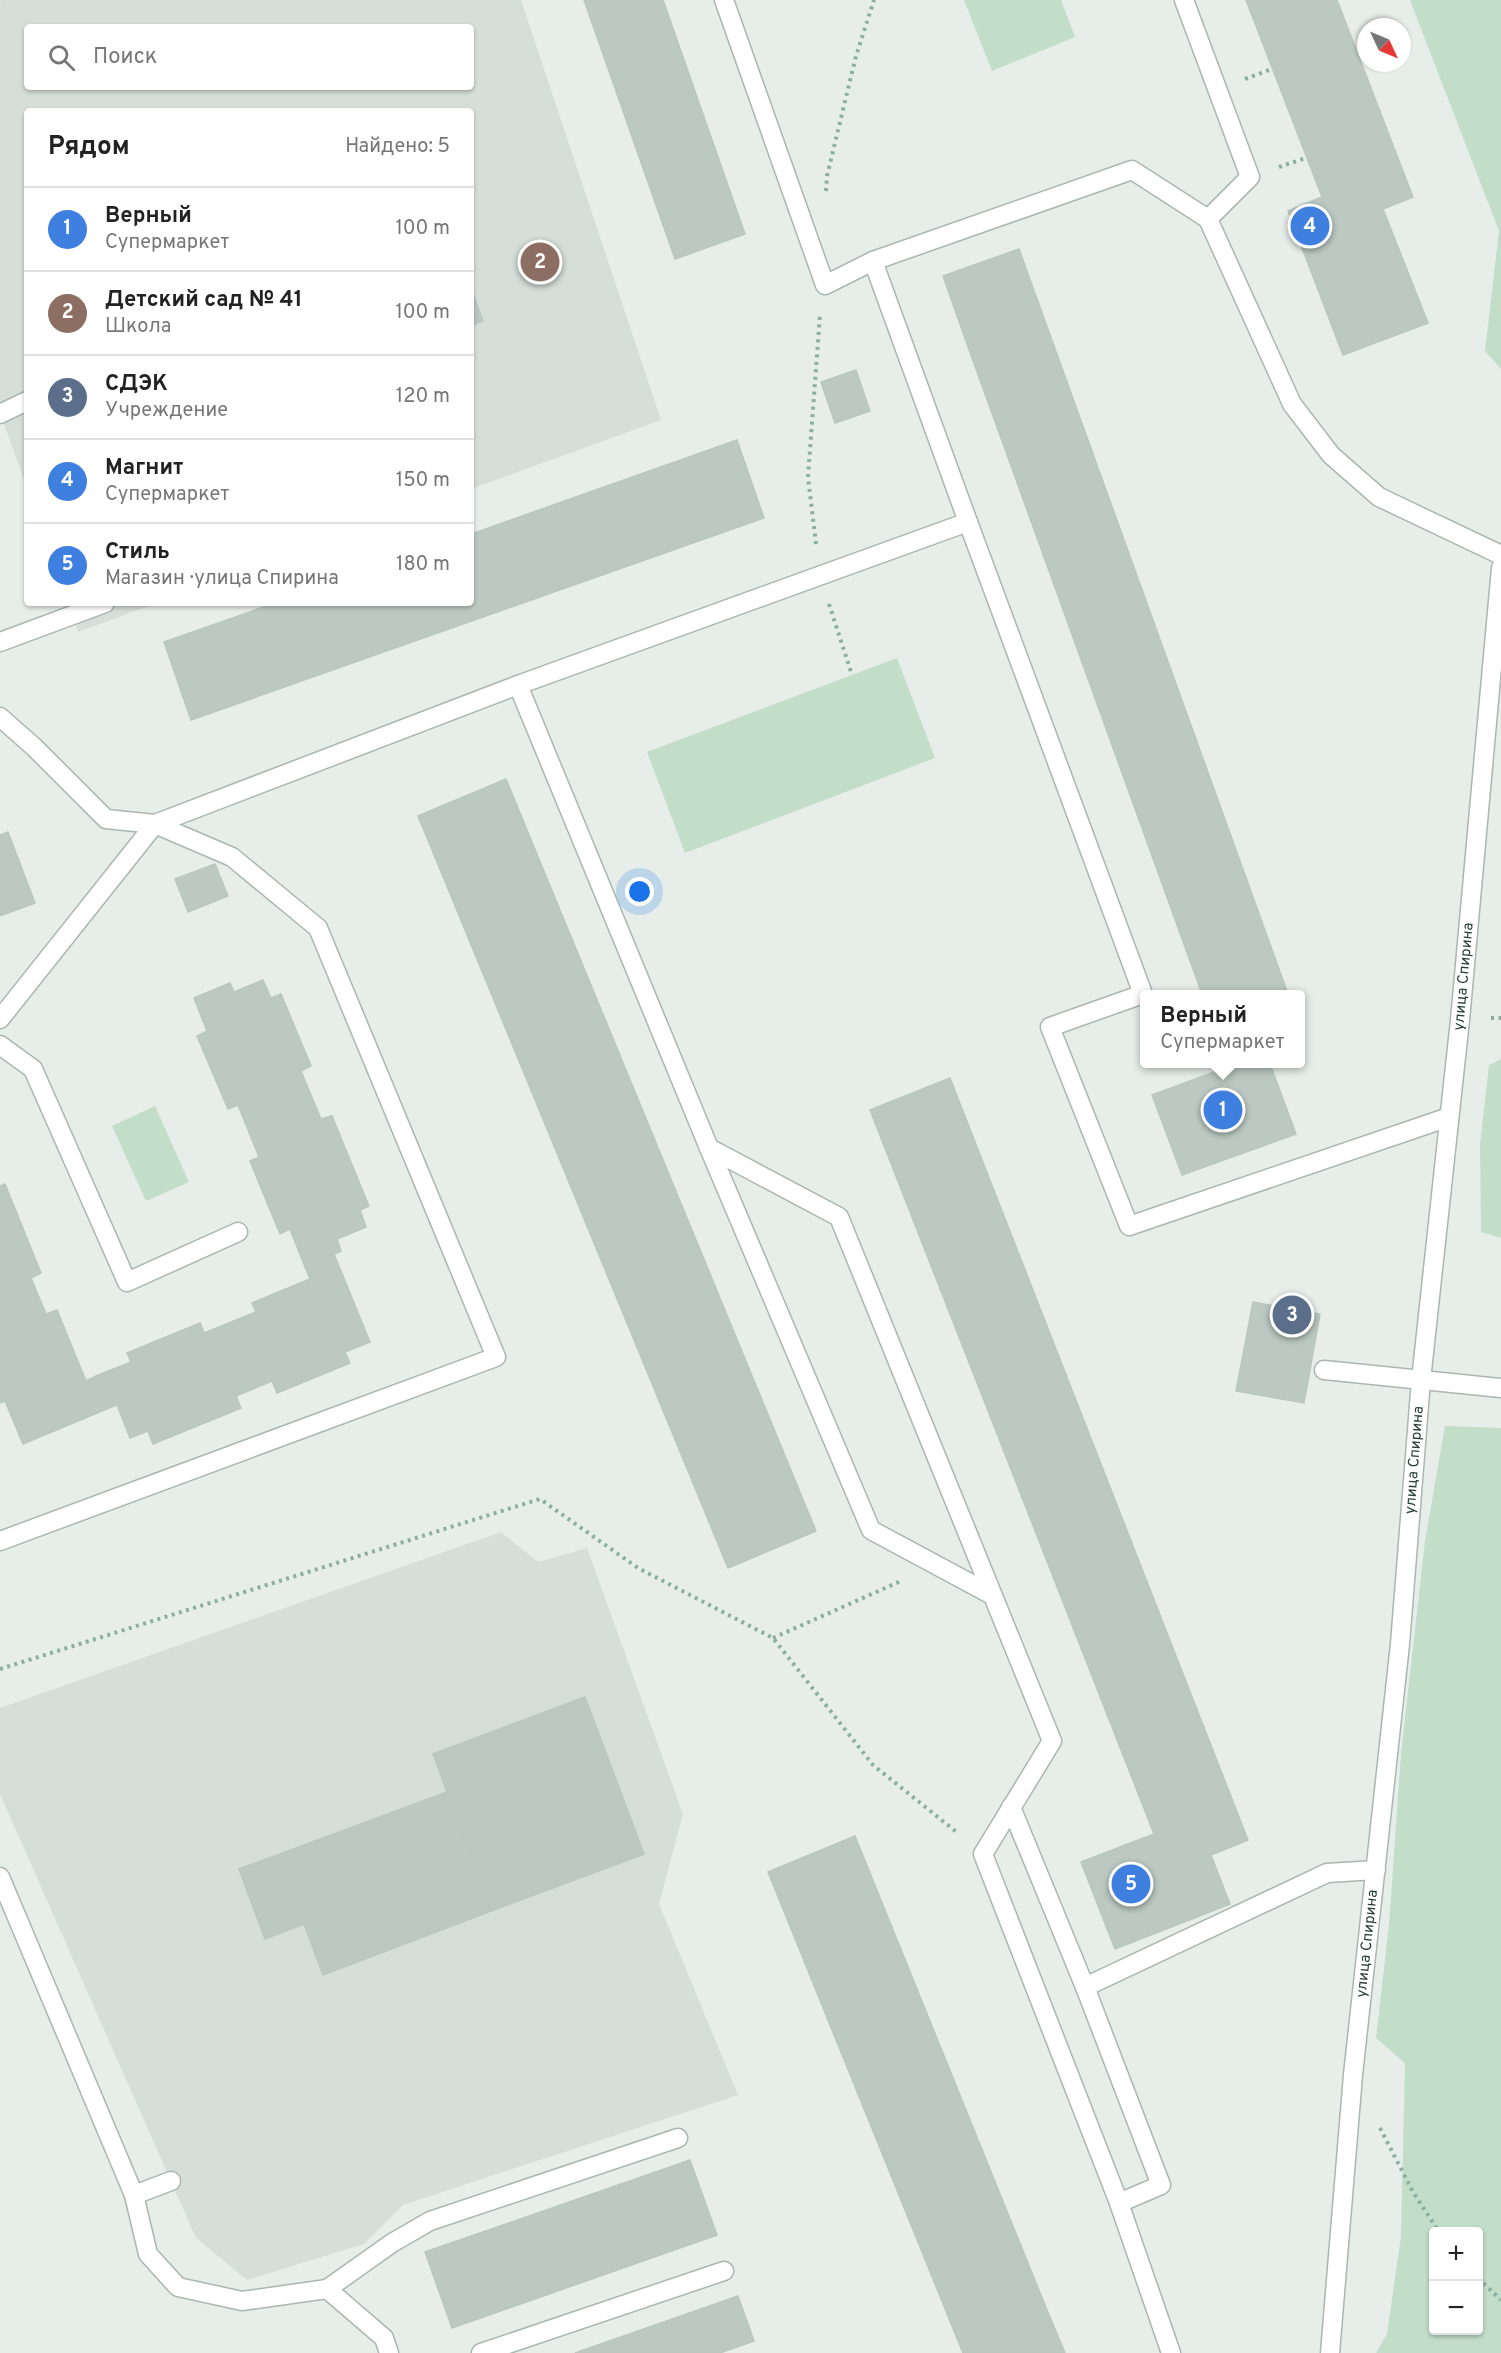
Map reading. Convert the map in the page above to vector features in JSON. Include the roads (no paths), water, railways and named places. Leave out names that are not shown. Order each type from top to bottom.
[{"type":"street","points":[[724,0],[825,285],[873,261],[1132,170],[1208,219],[1293,404],[1331,455],[1379,497],[1501,555]]},
{"type":"street","points":[[1184,0],[1250,177],[1208,219]]},
{"type":"street","points":[[873,261],[1142,990]]},
{"type":"street","points":[[0,414],[24,402]]},
{"type":"street","points":[[0,1019],[155,824],[518,685],[968,522]]},
{"type":"street","name":"улица Спирина","points":[[1329,2353],[1353,2075],[1400,1644],[1421,1380],[1460,1020],[1501,567]]},
{"type":"street","points":[[0,642],[97,606]]},
{"type":"street","points":[[518,685],[709,1148],[871,1530],[992,1595]]},
{"type":"street","points":[[0,717],[34,747],[106,819],[155,824],[232,857],[318,928],[496,1357],[0,1541]]},
{"type":"street","points":[[1140,995],[1050,1027],[1129,1226],[1449,1117]]},
{"type":"street","points":[[0,1045],[33,1069],[127,1282],[238,1233]]},
{"type":"street","points":[[709,1148],[839,1217],[1052,1741],[983,1854],[1119,2203],[1171,2353]]},
{"type":"street","points":[[1324,1370],[1501,1388]]},
{"type":"street","points":[[1011,1807],[1085,1987],[1161,2185],[1119,2203]]},
{"type":"street","points":[[1085,1987],[1327,1873],[1376,1870]]},
{"type":"street","points":[[0,1877],[134,2195],[148,2254],[178,2287],[242,2301],[327,2289],[392,2242],[430,2221],[678,2138]]},
{"type":"street","points":[[134,2195],[171,2181]]},
{"type":"street","points":[[481,2353],[724,2271]]},
{"type":"street","points":[[327,2289],[384,2338],[388,2353]]},
{"type":"place","name":"Магнит","points":[[1310,226]]},
{"type":"place","name":"Детский сад № 41","points":[[540,262]]},
{"type":"place","name":"Верный","points":[[1223,1110]]},
{"type":"place","name":"СДЭК","points":[[1292,1315]]},
{"type":"place","name":"Стиль","points":[[1131,1884]]}]
